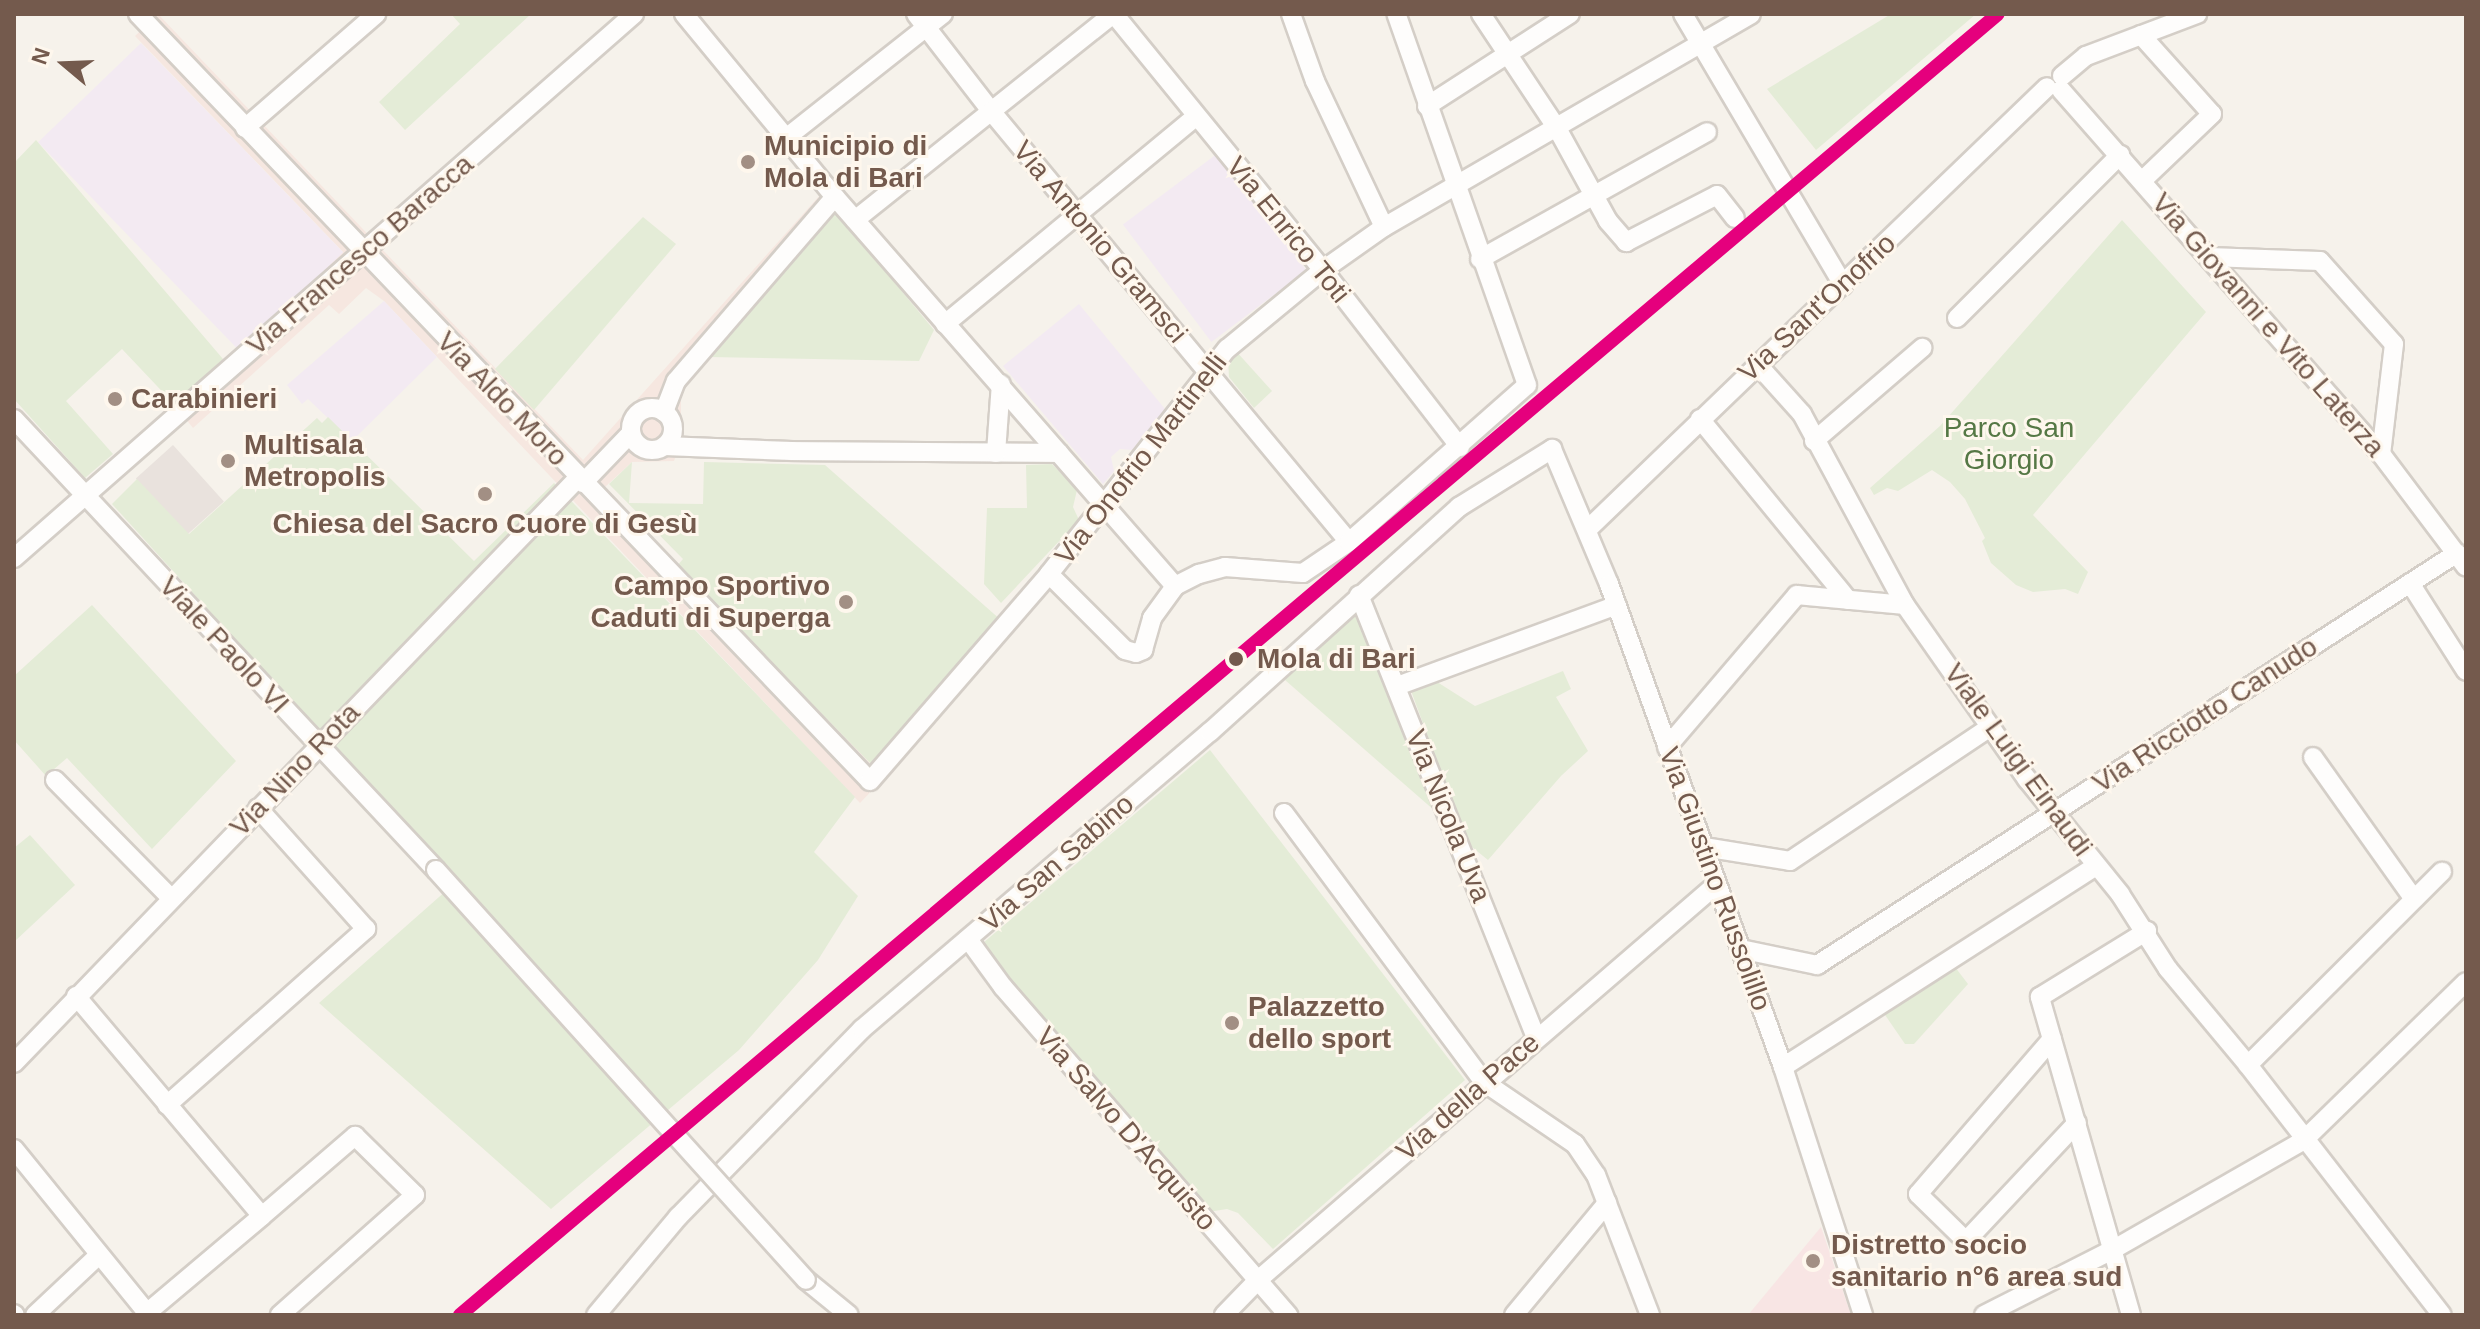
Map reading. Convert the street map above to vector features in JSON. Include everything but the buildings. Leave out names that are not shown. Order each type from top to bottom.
[{"type":"street","points":[[245,128],[376,14]]},
{"type":"street","name":"Via Francesco Baracca","points":[[14,558],[365,254],[634,14]]},
{"type":"street","points":[[684,14],[835,197],[1175,586]]},
{"type":"street","points":[[786,138],[921,20],[943,14]]},
{"type":"street","points":[[855,220],[1114,14]]},
{"type":"street","name":"Via Enrico Toti","points":[[1114,14],[1323,270],[1460,447]]},
{"type":"street","points":[[1291,14],[1315,81],[1384,227]]},
{"type":"street","points":[[1049,574],[1125,650],[1136,653],[1143,650],[1152,618],[1175,586],[1199,574],[1225,567],[1303,573],[1349,542],[1527,385],[1396,14]]},
{"type":"street","points":[[1481,14],[1558,130],[1594,196],[1626,242],[1717,195],[1735,218]]},
{"type":"street","points":[[1427,106],[1570,14]]},
{"type":"street","points":[[1683,14],[1843,285]]},
{"type":"street","name":"Via Onofrio Martinelli","points":[[870,781],[1049,574],[1227,349],[1323,270],[1384,227],[1558,130],[1751,14]]},
{"type":"street","name":"Via Sant'Onofrio","points":[[1588,529],[1757,364],[2086,56],[2197,14]]},
{"type":"street","name":"Via Aldo Moro","points":[[144,16],[245,128],[870,781]]},
{"type":"street","name":"Via Antonio Gramsci","points":[[921,20],[991,111],[1349,542]]},
{"type":"street","points":[[2141,35],[2212,114],[2142,181]]},
{"type":"street","name":"Via Giovanni e Vito Laterza","points":[[2056,84],[2381,454],[2462,560]]},
{"type":"street","points":[[945,324],[1196,116]]},
{"type":"street","points":[[1480,259],[1707,132]]},
{"type":"street","points":[[1957,318],[2120,155]]},
{"type":"street","points":[[664,412],[676,381],[835,197]]},
{"type":"street","points":[[2209,257],[2320,261],[2394,344],[2381,454]]},
{"type":"street","points":[[1814,441],[1922,348]]},
{"type":"street","name":"Viale Luigi Einaudi","points":[[1757,364],[1802,414],[1905,605],[1990,727],[2053,813],[2147,931],[2168,969],[2248,1065],[2442,1315]]},
{"type":"street","points":[[996,453],[1001,384]]},
{"type":"street","points":[[665,446],[673,427],[664,412],[656,409],[642,411],[633,420],[633,437],[652,450],[665,446],[792,451],[1059,453]]},
{"type":"street","name":"Viale Paolo VI","points":[[14,419],[436,870],[806,1280],[849,1315]]},
{"type":"street","points":[[1700,419],[1848,600]]},
{"type":"street","name":"Via Nino Rota","points":[[14,1063],[318,745],[633,437]]},
{"type":"street","name":"Via Giustino Russolillo","points":[[1552,449],[1588,529],[1704,847],[1783,1067],[1863,1315]]},
{"type":"street","name":"Via San Sabino","points":[[596,1315],[678,1217],[862,1029],[1210,732],[1459,507],[1552,449]]},
{"type":"street","name":"Via Ricciotto Canudo","points":[[1740,949],[1817,965],[2410,583],[2462,560]]},
{"type":"street","points":[[2410,583],[2466,671]]},
{"type":"street","name":"Via Nicola Uva","points":[[1359,595],[1536,1038]]},
{"type":"street","points":[[1667,747],[1797,595],[1905,605]]},
{"type":"street","points":[[1397,686],[1617,605]]},
{"type":"street","points":[[1704,847],[1790,861],[1990,727]]},
{"type":"street","points":[[2313,757],[2414,899]]},
{"type":"street","points":[[55,780],[171,898]]},
{"type":"street","points":[[167,1105],[366,929],[258,808]]},
{"type":"street","points":[[1284,813],[1484,1082],[1575,1144],[1596,1175],[1650,1315]]},
{"type":"street","points":[[1783,1067],[2096,866]]},
{"type":"street","points":[[2248,1065],[2442,872]]},
{"type":"street","name":"Via della Pace","points":[[1224,1315],[1258,1280],[1484,1082],[1717,884]]},
{"type":"street","points":[[2131,1315],[2040,997],[2147,931]]},
{"type":"street","name":"Via Salvo D'Acquisto","points":[[968,939],[1003,987],[1288,1315]]},
{"type":"street","points":[[1984,1315],[2114,1249],[2304,1140],[2466,982]]},
{"type":"street","points":[[76,996],[262,1216]]},
{"type":"street","points":[[2052,1039],[1918,1194],[1966,1241],[2077,1123]]},
{"type":"street","points":[[14,1149],[148,1314],[355,1136],[415,1195],[280,1315]]},
{"type":"street","points":[[1514,1315],[1607,1203]]},
{"type":"street","points":[[35,1315],[99,1255]]},
{"type":"shaded area","points":[[158,14],[583,460],[821,194],[835,211],[681,389],[681,441],[674,461],[632,462],[605,487],[677,566],[871,764],[881,781],[860,803],[384,301],[366,288],[339,314],[329,305],[193,428],[174,404],[343,252],[135,36]]},
{"type":"shaded area","points":[[141,43],[343,252],[240,352],[38,142]]},
{"type":"shaded area","points":[[1218,153],[1306,270],[1211,342],[1123,225]]},
{"type":"shaded area","points":[[384,301],[437,357],[352,441],[308,399],[302,404],[287,385]]},
{"type":"shaded area","points":[[1079,304],[1165,409],[1132,450],[1120,449],[1111,457],[1114,471],[1103,484],[1003,366]]},
{"type":"shaded area","points":[[173,445],[224,501],[187,535],[136,478]]},
{"type":"shaded area","name":"Distretto socio sanitario n°6 area sud","points":[[1821,1227],[1851,1315],[1748,1315]]},
{"type":"green space","points":[[451,14],[531,14],[405,130],[379,102],[460,24]]},
{"type":"green space","points":[[1891,14],[1976,14],[1816,150],[1767,89]]},
{"type":"green space","points":[[36,140],[223,359],[174,404],[122,349],[66,401],[113,454],[85,478],[14,399],[14,163]]},
{"type":"green space","points":[[835,211],[934,330],[919,361],[709,357]]},
{"type":"green space","points":[[643,217],[676,244],[534,410],[495,369]]},
{"type":"green space","name":"Parco San Giorgio","points":[[2122,220],[2206,312],[2033,515],[2088,572],[2078,594],[2065,589],[2033,592],[2016,585],[1991,563],[1982,541],[1985,538],[1965,499],[1950,482],[1932,470],[1898,491],[1887,488],[1874,495],[1870,488],[1940,426]]},
{"type":"green space","points":[[1235,350],[1272,391],[1254,408],[1229,377],[1228,359]]},
{"type":"green space","points":[[328,417],[474,561],[554,483],[855,797],[814,852],[858,896],[818,960],[739,1050],[551,1209],[319,1003],[456,882],[112,504],[137,479],[189,534],[317,418],[322,423]]},
{"type":"green space","name":"Campo Sportivo Caduti di Superga","points":[[632,462],[629,503],[703,504],[704,462],[825,465],[1002,621],[871,764],[677,566],[683,559],[609,484]]},
{"type":"green space","points":[[1052,464],[1077,490],[1073,507],[1079,520],[1001,603],[984,584],[987,508],[1027,508],[1026,465]]},
{"type":"green space","points":[[92,605],[236,761],[152,849],[67,758],[46,776],[14,740],[14,676]]},
{"type":"green space","points":[[1357,609],[1435,811],[1285,680]]},
{"type":"green space","points":[[1563,671],[1571,689],[1556,697],[1588,751],[1561,776],[1488,860],[1467,843],[1410,688],[1434,680],[1475,706]]},
{"type":"green space","name":"Palazzetto dello sport","points":[[1210,750],[1465,1080],[1273,1249],[1238,1213],[1227,1209],[1208,1212],[997,968],[983,943]]},
{"type":"green space","points":[[30,835],[75,885],[14,942],[14,848]]},
{"type":"green space","points":[[1955,967],[1968,984],[1914,1044],[1905,1044],[1883,1012]]},
{"type":"transit line","points":[[460,1315],[1998,14]]},
{"type":"place","name":"Municipio di Mola di Bari","points":[[748,162]]},
{"type":"place","name":"Carabinieri","points":[[115,399]]},
{"type":"place","name":"Multisala Metropolis","points":[[228,461]]},
{"type":"place","name":"Chiesa del Sacro Cuore di Gesù","points":[[485,494]]},
{"type":"place","name":"Campo Sportivo Caduti di Superga","points":[[846,602]]},
{"type":"place","name":"Mola di Bari","points":[[1236,659]]},
{"type":"place","name":"Palazzetto dello sport","points":[[1232,1023]]},
{"type":"place","name":"Distretto socio sanitario n°6 area sud","points":[[1813,1261]]}]
